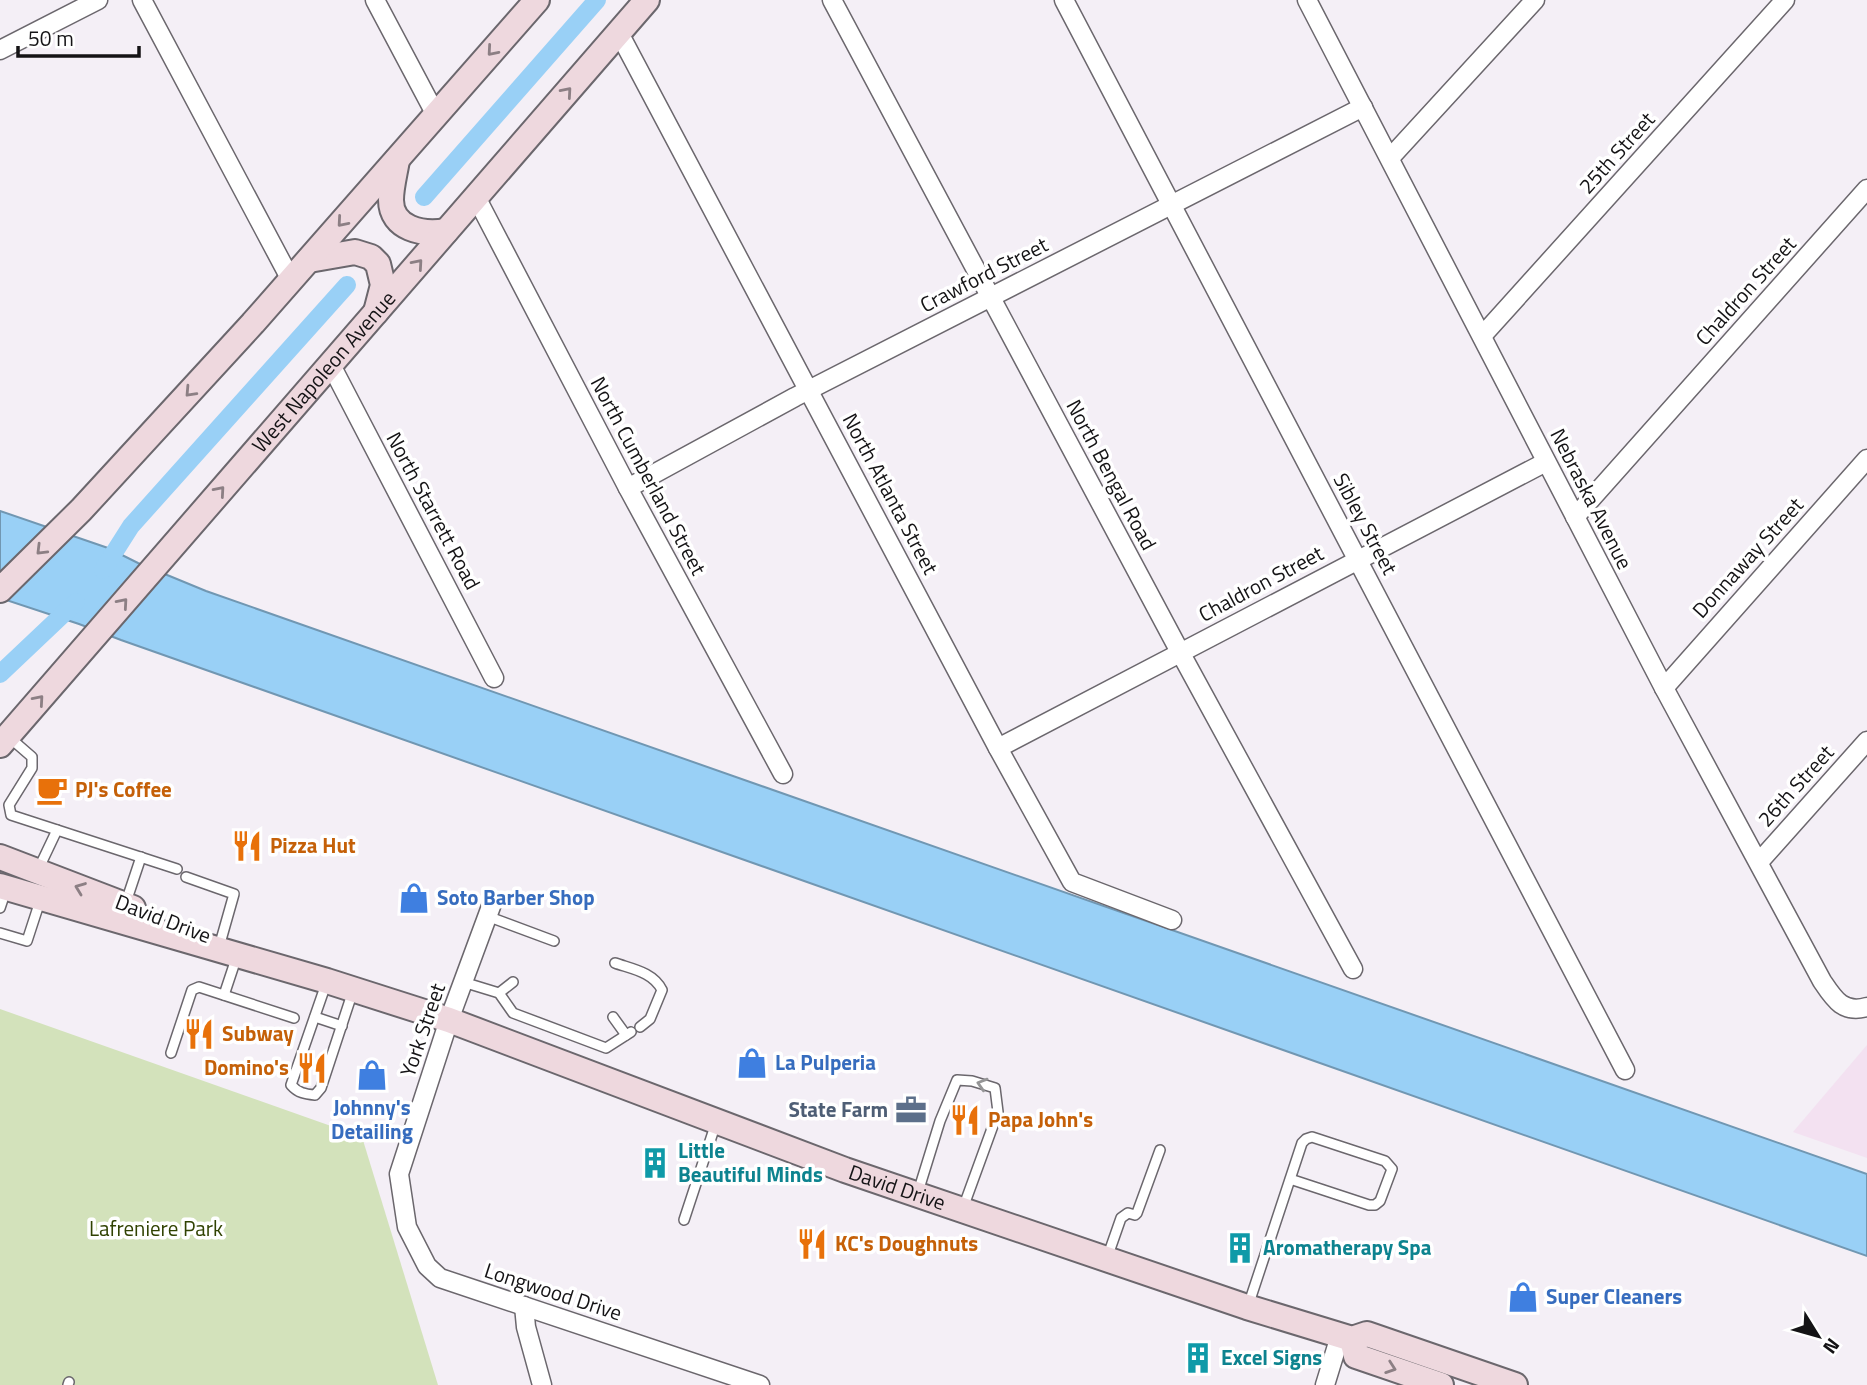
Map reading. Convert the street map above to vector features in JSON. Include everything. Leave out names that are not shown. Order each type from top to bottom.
[{"type":"main road","points":[[0,590],[81,510],[291,280],[537,0]]},
{"type":"main road","name":"West Napoleon Avenue","points":[[4,740],[647,0]]},
{"type":"main road","points":[[397,159],[390,201],[395,217],[403,226],[423,232],[431,234],[446,231]]},
{"type":"main road","points":[[309,260],[355,252],[371,257],[378,264],[383,285],[376,313]]},
{"type":"main road","name":"David Drive","points":[[0,857],[229,948]]},
{"type":"main road","name":"David Drive","points":[[2,894],[42,897],[229,948],[449,1020],[845,1170],[1247,1307],[1346,1338],[1367,1334],[1515,1385]]},
{"type":"main road","points":[[1346,1338],[1356,1356],[1441,1385]]},
{"type":"street","points":[[0,50],[98,0]]},
{"type":"street","points":[[142,0],[291,280]]},
{"type":"street","points":[[375,0],[436,115]]},
{"type":"street","name":"North Bengal Road","points":[[832,0],[1180,652],[1353,969]]},
{"type":"street","name":"Sibley Street","points":[[1064,0],[1625,1070]]},
{"type":"street","name":"Nebraska Avenue","points":[[1307,0],[1664,688],[1822,981],[1838,1001],[1858,1008]]},
{"type":"street","points":[[1390,158],[1535,0]]},
{"type":"street","name":"25th Street","points":[[1482,336],[1785,0]]},
{"type":"street","name":"North Atlanta Street","points":[[619,33],[998,748],[1072,881],[1172,920]]},
{"type":"street","name":"Crawford Street","points":[[628,488],[990,297],[1363,107]]},
{"type":"street","name":"Chaldron Street","points":[[1575,517],[1867,189]]},
{"type":"street","name":"North Cumberland Street","points":[[476,197],[628,488],[783,774]]},
{"type":"street","name":"North Starrett Road","points":[[331,365],[494,678]]},
{"type":"street","name":"Donnaway Street","points":[[1664,688],[1867,459]]},
{"type":"street","name":"Chaldron Street","points":[[998,748],[1546,462]]},
{"type":"street","name":"26th Street","points":[[1759,862],[1867,741]]},
{"type":"street","name":"York Street","points":[[398,1174],[449,1020],[490,908]]},
{"type":"street","name":"Longwood Drive","points":[[398,1174],[407,1227],[427,1266],[440,1279],[760,1385]]},
{"type":"street","points":[[524,1306],[526,1327],[542,1385]]},
{"type":"street","points":[[1325,1385],[1346,1338]]},
{"type":"lane","points":[[4,740],[32,757],[32,768],[9,805],[11,815],[177,869]]},
{"type":"lane","points":[[37,872],[57,830]]},
{"type":"lane","points":[[125,905],[141,857]]},
{"type":"lane","points":[[186,877],[234,894],[224,995]]},
{"type":"lane","points":[[0,933],[27,941],[42,897]]},
{"type":"lane","points":[[490,908],[554,941]]},
{"type":"lane","points":[[615,963],[652,977],[662,990],[650,1020],[640,1027]]},
{"type":"lane","points":[[327,981],[291,1085],[305,1094],[315,1095],[321,1088],[354,989]]},
{"type":"lane","points":[[463,982],[499,993],[513,1013],[606,1048],[628,1034],[613,1017]]},
{"type":"lane","points":[[499,993],[513,982]]},
{"type":"lane","points":[[171,1053],[192,990],[199,987],[293,1018]]},
{"type":"lane","points":[[315,1017],[342,1026]]},
{"type":"lane","points":[[918,1195],[940,1121],[957,1080],[972,1081],[995,1088],[998,1112],[962,1210]]},
{"type":"lane","points":[[684,1220],[717,1122]]},
{"type":"lane","points":[[1247,1307],[1302,1143],[1306,1139],[1312,1137],[1385,1161],[1392,1169],[1380,1201],[1375,1205],[1290,1179]]},
{"type":"lane","points":[[1107,1259],[1121,1218],[1128,1213],[1137,1213],[1160,1150]]},
{"type":"shaded area","points":[[1867,1045],[1867,1158],[1793,1132]]},
{"type":"green space","name":"Lafreniere Park","points":[[0,1009],[362,1137],[438,1385],[0,1385]]},
{"type":"water","points":[[0,511],[108,548],[206,591],[1867,1174],[1867,1256],[0,598]]},
{"type":"waterway","points":[[424,197],[597,0]]},
{"type":"waterway","points":[[103,570],[131,526],[347,285]]},
{"type":"waterway","points":[[0,674],[76,602]]},
{"type":"place","name":"PJ's Coffee","points":[[52,790]]},
{"type":"place","name":"Pizza Hut","points":[[247,846]]},
{"type":"place","name":"Soto Barber Shop","points":[[414,898]]},
{"type":"place","name":"Subway","points":[[199,1034]]},
{"type":"place","name":"La Pulperia","points":[[752,1063]]},
{"type":"place","name":"Domino's","points":[[312,1068]]},
{"type":"place","name":"Johnny's Detailing","points":[[372,1075]]},
{"type":"place","name":"State Farm","points":[[911,1110]]},
{"type":"place","name":"Papa John's","points":[[965,1120]]},
{"type":"place","name":"Little Beautiful Minds","points":[[655,1163]]},
{"type":"place","name":"KC's Doughnuts","points":[[812,1244]]},
{"type":"place","name":"Aromatherapy Spa","points":[[1240,1248]]},
{"type":"place","name":"Super Cleaners","points":[[1523,1297]]},
{"type":"place","name":"Excel Signs","points":[[1198,1358]]}]
